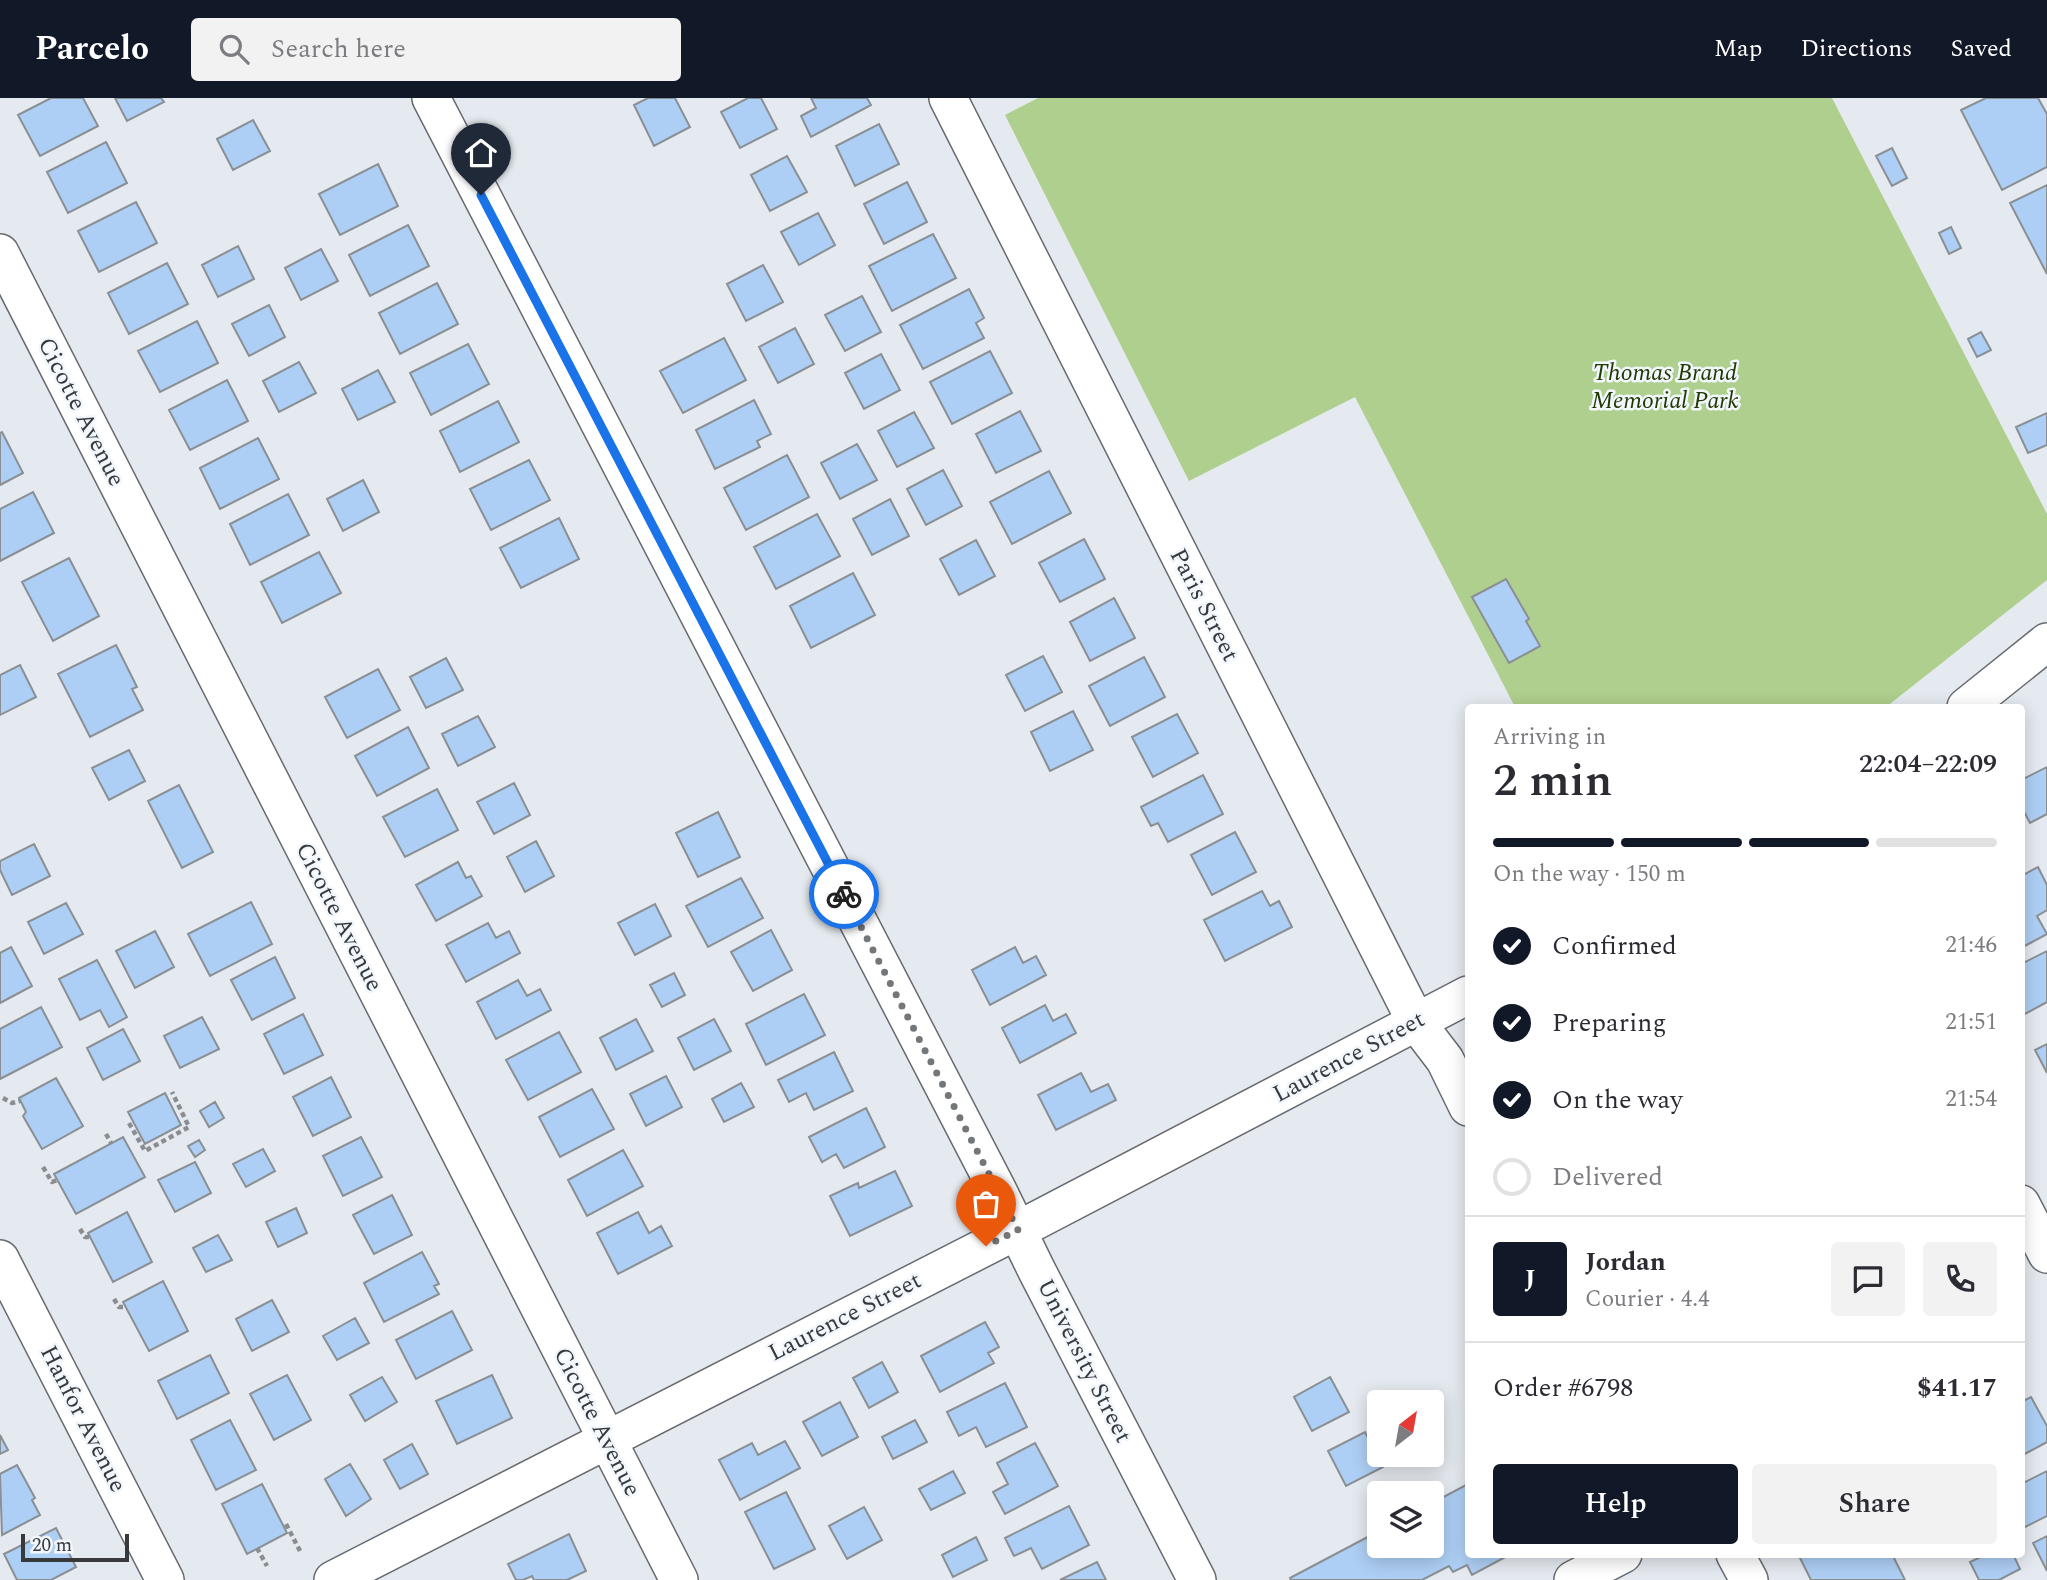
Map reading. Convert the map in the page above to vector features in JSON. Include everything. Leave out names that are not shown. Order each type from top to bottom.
[{"type":"street","name":"University Street","points":[[431,98],[1197,1580]]},
{"type":"street","name":"Paris Street","points":[[948,98],[1416,1022],[1444,1060],[1465,1101]]},
{"type":"street","name":"Cicotte Avenue","points":[[0,253],[679,1580]]},
{"type":"street","points":[[1970,704],[2047,642]]},
{"type":"street","name":"Laurence Street","points":[[333,1580],[1018,1230],[1465,997]]},
{"type":"street","points":[[2025,1211],[2047,1254]]},
{"type":"street","name":"Hanfor Avenue","points":[[0,1259],[165,1580]]},
{"type":"street","points":[[1573,1580],[1615,1558]]},
{"type":"street","points":[[1737,1558],[1748,1580]]},
{"type":"path","points":[[129,1123],[145,1151],[157,1141],[189,1127],[172,1092]]},
{"type":"path","points":[[3,1098],[12,1103],[20,1101]]},
{"type":"path","points":[[106,1134],[111,1143]]},
{"type":"path","points":[[43,1167],[52,1182],[57,1180]]},
{"type":"path","points":[[80,1230],[85,1237],[90,1237]]},
{"type":"path","points":[[114,1299],[119,1307],[125,1307]]},
{"type":"path","points":[[286,1524],[299,1550]]},
{"type":"path","points":[[257,1548],[267,1566]]},
{"type":"green space","name":"Thomas Brand Memorial Park","points":[[1038,98],[1832,98],[2047,514],[2047,580],[1890,704],[1513,704],[1355,397],[1189,481],[1005,115]]},
{"type":"building","points":[[51,98],[83,98],[98,126],[40,156],[18,115]]},
{"type":"building","points":[[115,98],[161,98],[164,102],[127,121]]},
{"type":"building","points":[[648,98],[675,98],[690,127],[654,146],[634,105]]},
{"type":"building","points":[[748,98],[761,98],[777,129],[740,148],[721,112]]},
{"type":"building","points":[[811,98],[867,98],[871,105],[811,137],[801,116],[816,108]]},
{"type":"building","points":[[1986,98],[2038,98],[2047,114],[2047,167],[2002,190],[1961,110]]},
{"type":"building","points":[[253,120],[270,151],[233,170],[217,139]]},
{"type":"building","points":[[879,124],[899,164],[855,186],[836,146]]},
{"type":"building","points":[[106,142],[127,183],[68,213],[47,172]]},
{"type":"building","points":[[1892,148],[1907,178],[1892,186],[1876,156]]},
{"type":"building","points":[[787,156],[807,192],[770,211],[751,175]]},
{"type":"building","points":[[378,164],[398,206],[340,235],[319,194]]},
{"type":"building","points":[[907,182],[927,222],[884,244],[864,204]]},
{"type":"building","points":[[2047,185],[2047,274],[2010,203]]},
{"type":"building","points":[[136,202],[157,243],[99,272],[78,231]]},
{"type":"building","points":[[818,213],[835,245],[799,265],[781,232]]},
{"type":"building","points":[[408,225],[429,266],[370,296],[349,255]]},
{"type":"building","points":[[1951,227],[1961,248],[1949,254],[1939,233]]},
{"type":"building","points":[[933,234],[956,278],[892,311],[869,266]]},
{"type":"building","points":[[238,246],[254,279],[218,297],[202,265]]},
{"type":"building","points":[[321,249],[338,281],[301,300],[285,268]]},
{"type":"building","points":[[167,263],[188,304],[129,334],[108,293]]},
{"type":"building","points":[[763,265],[783,302],[746,321],[727,284]]},
{"type":"building","points":[[437,283],[458,324],[400,354],[379,313]]},
{"type":"building","points":[[969,289],[984,318],[976,323],[984,338],[923,369],[900,325]]},
{"type":"building","points":[[862,296],[881,332],[845,351],[825,315]]},
{"type":"building","points":[[269,305],[285,337],[249,356],[232,324]]},
{"type":"building","points":[[197,321],[218,363],[160,392],[138,351]]},
{"type":"building","points":[[795,328],[814,364],[778,383],[759,347]]},
{"type":"building","points":[[1981,332],[1991,350],[1977,357],[1968,339]]},
{"type":"building","points":[[724,338],[746,380],[683,413],[660,371]]},
{"type":"building","points":[[468,344],[489,384],[431,415],[410,373]]},
{"type":"building","points":[[990,351],[1012,393],[952,424],[930,382]]},
{"type":"building","points":[[881,354],[900,390],[864,409],[845,373]]},
{"type":"building","points":[[299,362],[316,393],[279,412],[263,381]]},
{"type":"building","points":[[378,370],[395,402],[358,420],[342,389]]},
{"type":"building","points":[[227,380],[248,421],[190,450],[169,410]]},
{"type":"building","points":[[754,400],[771,434],[757,441],[760,447],[715,469],[696,430]]},
{"type":"building","points":[[498,401],[519,442],[460,472],[440,431]]},
{"type":"building","points":[[1020,411],[1041,451],[996,473],[976,434]]},
{"type":"building","points":[[914,412],[934,448],[897,467],[878,431]]},
{"type":"building","points":[[2047,413],[2047,445],[2028,453],[2016,427]]},
{"type":"building","points":[[2,432],[23,473],[0,485],[0,433]]},
{"type":"building","points":[[258,438],[279,479],[220,509],[200,468]]},
{"type":"building","points":[[857,444],[877,480],[840,499],[821,463]]},
{"type":"building","points":[[787,455],[809,497],[746,530],[724,488]]},
{"type":"building","points":[[529,460],[550,500],[491,530],[470,489]]},
{"type":"building","points":[[943,470],[962,506],[926,525],[907,489]]},
{"type":"building","points":[[1049,471],[1071,513],[1012,544],[990,502]]},
{"type":"building","points":[[363,480],[379,512],[343,531],[327,499]]},
{"type":"building","points":[[33,492],[54,533],[0,561],[0,509]]},
{"type":"building","points":[[288,494],[309,535],[250,565],[230,524]]},
{"type":"building","points":[[890,499],[909,536],[872,555],[853,519]]},
{"type":"building","points":[[817,514],[840,556],[776,589],[754,547]]},
{"type":"building","points":[[559,518],[579,559],[521,588],[500,548]]},
{"type":"building","points":[[1084,539],[1105,579],[1060,602],[1039,563]]},
{"type":"building","points":[[976,540],[995,576],[959,595],[940,559]]},
{"type":"building","points":[[319,552],[341,593],[282,623],[261,582]]},
{"type":"building","points":[[69,558],[99,616],[53,641],[22,582]]},
{"type":"building","points":[[853,573],[875,615],[811,648],[790,606]]},
{"type":"building","points":[[1506,579],[1529,619],[1526,621],[1540,646],[1509,663],[1472,597]]},
{"type":"building","points":[[1114,598],[1135,638],[1090,661],[1070,622]]},
{"type":"building","points":[[116,645],[137,687],[132,689],[143,710],[90,737],[58,674]]},
{"type":"building","points":[[1043,656],[1062,692],[1025,711],[1006,675]]},
{"type":"building","points":[[1144,657],[1165,697],[1110,726],[1089,686]]},
{"type":"building","points":[[446,658],[463,690],[426,708],[410,677]]},
{"type":"building","points":[[20,665],[36,697],[0,715],[0,675]]},
{"type":"building","points":[[378,669],[400,710],[347,738],[325,697]]},
{"type":"building","points":[[1073,711],[1093,750],[1050,771],[1031,732]]},
{"type":"building","points":[[1177,714],[1198,753],[1153,777],[1132,737]]},
{"type":"building","points":[[478,716],[495,747],[458,766],[442,734]]},
{"type":"building","points":[[408,727],[429,768],[377,796],[355,756]]},
{"type":"building","points":[[129,750],[145,781],[109,800],[92,768]]},
{"type":"building","points":[[2047,767],[2047,814],[2030,823],[2025,814],[2025,778]]},
{"type":"building","points":[[1203,775],[1223,814],[1168,842],[1158,823],[1151,826],[1141,807]]},
{"type":"building","points":[[514,783],[530,815],[494,834],[477,802]]},
{"type":"building","points":[[179,785],[213,852],[182,868],[148,801]]},
{"type":"building","points":[[437,789],[458,830],[405,857],[383,817]]},
{"type":"building","points":[[718,812],[740,857],[698,877],[676,833]]},
{"type":"building","points":[[1235,832],[1256,872],[1212,895],[1191,855]]},
{"type":"building","points":[[536,841],[554,876],[525,892],[507,857]]},
{"type":"building","points":[[34,844],[50,876],[12,895],[0,870],[0,861]]},
{"type":"building","points":[[458,862],[466,878],[471,876],[482,896],[436,921],[416,885]]},
{"type":"building","points":[[2038,867],[2047,885],[2047,910],[2037,916],[2047,934],[2025,946],[2025,874]]},
{"type":"building","points":[[741,878],[763,918],[708,947],[686,906]]},
{"type":"building","points":[[1262,891],[1270,906],[1279,901],[1292,927],[1225,961],[1204,920]]},
{"type":"building","points":[[251,902],[272,944],[210,976],[188,934]]},
{"type":"building","points":[[66,903],[83,934],[44,954],[28,922]]},
{"type":"building","points":[[655,904],[671,936],[635,955],[618,923]]},
{"type":"building","points":[[488,923],[496,938],[509,931],[520,953],[466,982],[446,945]]},
{"type":"building","points":[[771,930],[792,970],[753,991],[731,952]]},
{"type":"building","points":[[155,931],[174,967],[135,988],[116,951]]},
{"type":"building","points":[[11,947],[32,986],[0,1003],[0,953]]},
{"type":"building","points":[[1015,947],[1023,963],[1036,956],[1046,975],[990,1005],[972,970]]},
{"type":"building","points":[[2047,951],[2047,1002],[2025,1014],[2025,962]]},
{"type":"building","points":[[275,957],[295,998],[252,1020],[231,980]]},
{"type":"building","points":[[97,960],[127,1017],[109,1027],[100,1010],[80,1020],[59,979]]},
{"type":"building","points":[[674,973],[685,995],[662,1007],[650,985]]},
{"type":"building","points":[[518,980],[527,996],[540,989],[551,1010],[496,1039],[477,1002]]},
{"type":"building","points":[[804,994],[825,1035],[766,1065],[746,1024]]},
{"type":"building","points":[[1045,1005],[1053,1021],[1066,1014],[1076,1033],[1020,1063],[1002,1028]]},
{"type":"building","points":[[41,1007],[62,1047],[0,1079],[0,1029]]},
{"type":"building","points":[[303,1014],[323,1055],[284,1074],[264,1034]]},
{"type":"building","points":[[202,1017],[219,1049],[180,1068],[164,1036]]},
{"type":"building","points":[[636,1019],[653,1051],[616,1070],[600,1038]]},
{"type":"building","points":[[714,1019],[731,1051],[694,1070],[678,1038]]},
{"type":"building","points":[[123,1029],[140,1061],[103,1080],[87,1048]]},
{"type":"building","points":[[559,1032],[581,1072],[528,1100],[506,1060]]},
{"type":"building","points":[[2047,1044],[2047,1073],[2035,1050]]},
{"type":"building","points":[[834,1052],[853,1091],[814,1110],[806,1093],[789,1102],[778,1080]]},
{"type":"building","points":[[1081,1073],[1091,1092],[1108,1084],[1116,1100],[1056,1130],[1038,1095]]},
{"type":"building","points":[[666,1076],[682,1107],[646,1126],[630,1094]]},
{"type":"building","points":[[331,1077],[351,1117],[313,1136],[293,1097]]},
{"type":"building","points":[[56,1078],[83,1126],[42,1149],[23,1116],[26,1112],[19,1098]]},
{"type":"building","points":[[741,1083],[754,1107],[724,1122],[712,1099]]},
{"type":"building","points":[[592,1089],[614,1129],[560,1157],[539,1117]]},
{"type":"building","points":[[165,1093],[181,1125],[145,1144],[128,1112]]},
{"type":"building","points":[[215,1102],[224,1118],[209,1127],[200,1111]]},
{"type":"building","points":[[866,1108],[885,1147],[844,1168],[836,1154],[822,1162],[809,1137]]},
{"type":"building","points":[[123,1137],[145,1177],[76,1214],[54,1174]]},
{"type":"building","points":[[361,1137],[382,1177],[343,1196],[323,1156]]},
{"type":"building","points":[[199,1140],[205,1150],[195,1157],[188,1146]]},
{"type":"building","points":[[263,1149],[275,1171],[246,1187],[233,1164]]},
{"type":"building","points":[[623,1150],[643,1186],[587,1216],[568,1180]]},
{"type":"building","points":[[195,1162],[211,1193],[175,1212],[158,1180]]},
{"type":"building","points":[[895,1171],[912,1206],[850,1236],[830,1196],[858,1183],[859,1188]]},
{"type":"building","points":[[392,1195],[412,1235],[374,1254],[353,1215]]},
{"type":"building","points":[[296,1208],[307,1233],[278,1247],[266,1222]]},
{"type":"building","points":[[127,1212],[152,1262],[113,1282],[88,1233]]},
{"type":"building","points":[[638,1212],[649,1233],[661,1226],[672,1246],[618,1274],[597,1233]]},
{"type":"building","points":[[218,1235],[232,1260],[206,1272],[193,1248]]},
{"type":"building","points":[[422,1252],[439,1284],[434,1286],[439,1294],[384,1322],[364,1283]]},
{"type":"building","points":[[163,1281],[188,1331],[149,1351],[123,1302]]},
{"type":"building","points":[[272,1300],[289,1332],[252,1351],[236,1319]]},
{"type":"building","points":[[452,1311],[472,1350],[416,1379],[396,1340]]},
{"type":"building","points":[[355,1318],[369,1343],[337,1360],[323,1336]]},
{"type":"building","points":[[985,1322],[999,1347],[988,1353],[994,1363],[940,1392],[921,1356]]},
{"type":"building","points":[[210,1355],[229,1393],[177,1419],[158,1381]]},
{"type":"building","points":[[882,1362],[898,1392],[869,1408],[853,1378]]},
{"type":"building","points":[[287,1375],[311,1420],[274,1440],[250,1394]]},
{"type":"building","points":[[492,1375],[512,1418],[457,1444],[436,1401]]},
{"type":"building","points":[[382,1377],[397,1402],[365,1421],[350,1395]]},
{"type":"building","points":[[1330,1377],[1349,1412],[1312,1431],[1294,1397]]},
{"type":"building","points":[[1005,1383],[1027,1427],[986,1447],[976,1427],[959,1436],[947,1412]]},
{"type":"building","points":[[2031,1397],[2047,1426],[2047,1442],[2025,1454],[2025,1400]]},
{"type":"building","points":[[840,1402],[858,1437],[822,1456],[803,1422]]},
{"type":"building","points":[[230,1420],[256,1470],[216,1490],[191,1440]]},
{"type":"building","points":[[915,1420],[927,1442],[893,1459],[882,1437]]},
{"type":"building","points":[[1365,1432],[1367,1467],[1383,1467],[1346,1486],[1328,1451]]},
{"type":"building","points":[[0,1435],[8,1450],[0,1454]]},
{"type":"building","points":[[785,1441],[800,1468],[740,1500],[719,1460],[752,1443],[758,1455]]},
{"type":"building","points":[[1035,1443],[1058,1486],[1005,1514],[993,1492],[1008,1484],[997,1463]]},
{"type":"building","points":[[412,1444],[428,1474],[400,1489],[384,1460]]},
{"type":"building","points":[[350,1464],[371,1499],[346,1516],[325,1479]]},
{"type":"building","points":[[17,1465],[35,1498],[32,1500],[40,1515],[2,1535],[0,1474]]},
{"type":"building","points":[[953,1471],[965,1493],[931,1510],[919,1489]]},
{"type":"building","points":[[2047,1471],[2047,1516],[2025,1527],[2025,1482]]},
{"type":"building","points":[[262,1484],[287,1533],[247,1554],[222,1504]]},
{"type":"building","points":[[1465,1486],[1465,1558],[1504,1558],[1472,1575],[1467,1565],[1453,1572],[1449,1566],[1422,1580],[1290,1578],[1367,1537],[1367,1558],[1444,1558],[1444,1497]]},
{"type":"building","points":[[786,1492],[815,1549],[774,1569],[745,1512]]},
{"type":"building","points":[[1069,1506],[1089,1545],[1042,1569],[1031,1548],[1014,1556],[1005,1538]]},
{"type":"building","points":[[864,1507],[882,1540],[847,1559],[829,1526]]},
{"type":"building","points":[[56,1528],[76,1567],[51,1580],[17,1580],[4,1554]]},
{"type":"building","points":[[569,1534],[586,1571],[567,1580],[534,1580],[532,1576],[516,1580],[508,1564]]},
{"type":"building","points":[[2047,1536],[2047,1571],[2033,1543]]},
{"type":"building","points":[[976,1537],[987,1560],[953,1577],[942,1555]]},
{"type":"building","points":[[1800,1558],[1894,1558],[1905,1580],[1811,1580]]},
{"type":"building","points":[[1978,1558],[2015,1558],[2020,1569],[1999,1580],[1979,1580],[1970,1562]]},
{"type":"building","points":[[1097,1562],[1106,1580],[1060,1580]]},
{"type":"way so far","points":[[844,894],[1018,1230],[986,1246]]},
{"type":"route","points":[[481,195],[844,894]]}]
